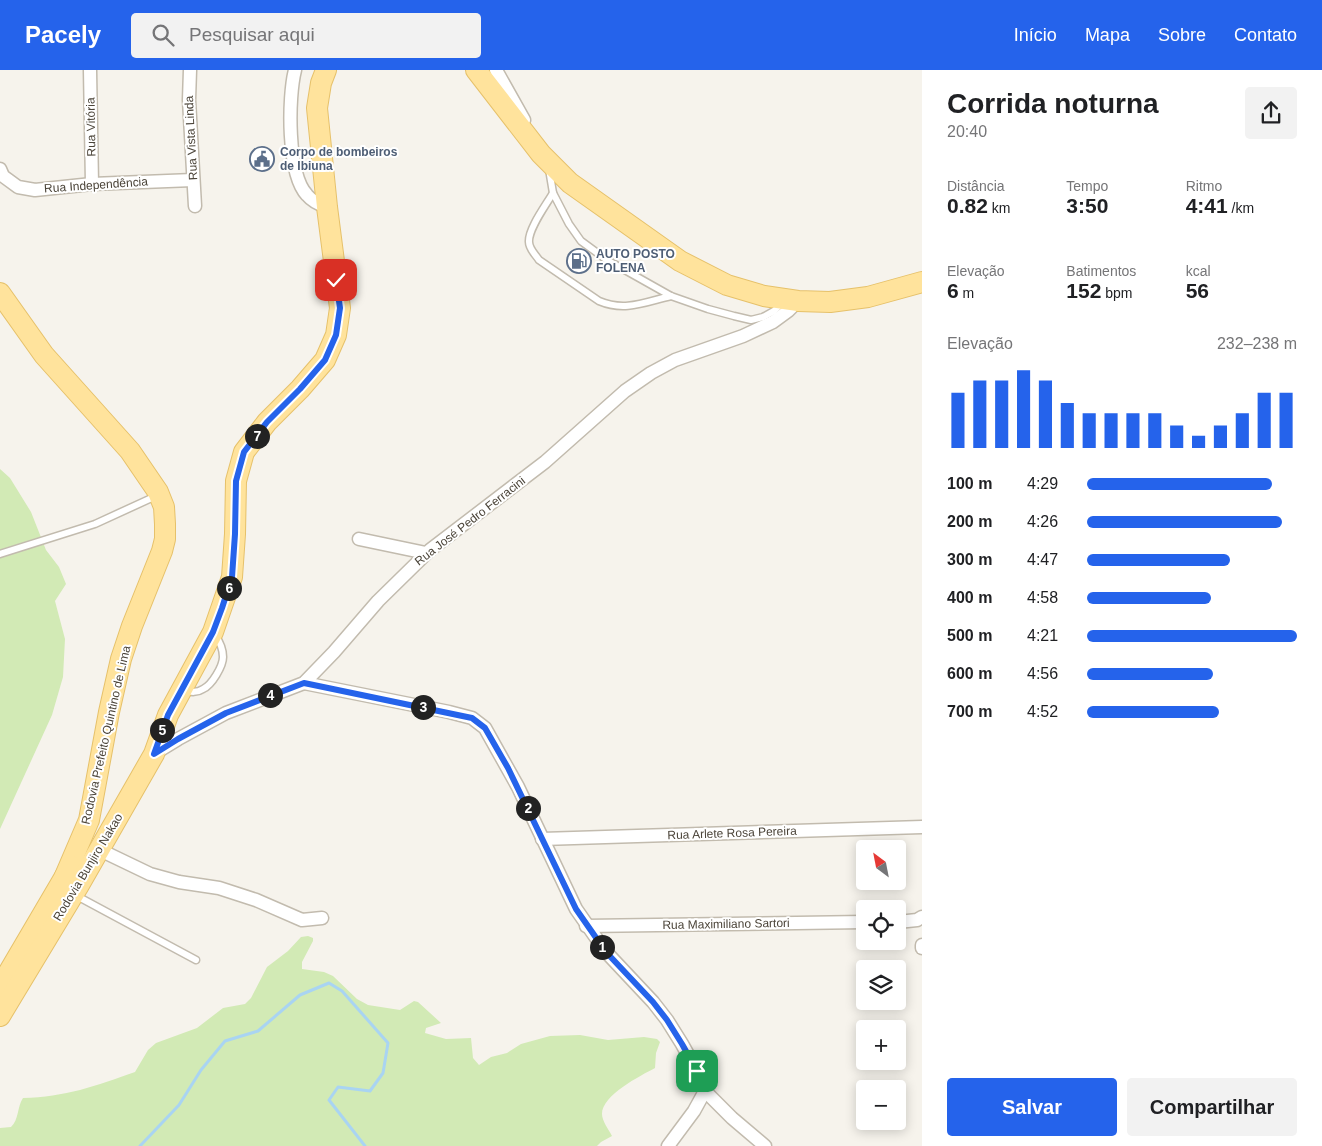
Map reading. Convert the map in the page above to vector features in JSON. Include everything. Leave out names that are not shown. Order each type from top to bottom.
[{"type":"main road","name":"Rodovia Bunjiro Nakao","points":[[0,987],[70,885],[100,850],[154,754],[168,715],[180,690],[213,632],[232,577],[236,481],[244,452],[267,422],[300,389],[325,360],[336,335],[340,308],[317,108],[321,83],[326,70]]},
{"type":"main road","points":[[476,70],[544,157],[570,183],[680,262],[727,285],[764,296],[791,300],[830,302],[868,297],[922,282]]},
{"type":"main road","points":[[868,297],[899,285],[922,271]]},
{"type":"main road","name":"Rodovia Prefeito Quintino de Lima","points":[[0,293],[44,356],[130,451],[159,495],[164,507],[165,539],[148,589],[132,626],[122,659],[109,712],[89,820],[70,885]]},
{"type":"main road","name":"Rodovia Bunjiro Nakao","points":[[0,1016],[54,924],[102,817],[148,742],[168,715]]},
{"type":"main road","points":[[54,924],[86,864],[97,836],[102,817],[100,764]]},
{"type":"street","name":"Rua Vitória","points":[[90,70],[92,184]]},
{"type":"street","name":"Rua Vista Linda","points":[[190,70],[189,109],[195,206]]},
{"type":"street","points":[[295,70],[292,81],[291,105],[293,159],[298,179],[307,195],[318,204],[327,208]]},
{"type":"street","points":[[496,70],[544,157]]},
{"type":"street","name":"Rua Independência","points":[[2,173],[18,188],[35,190],[92,184],[193,180]]},
{"type":"street","name":"Rua José Pedro Ferracini","points":[[154,754],[226,713],[304,683],[378,600],[426,554],[546,462],[625,391],[651,373],[675,360],[743,336],[773,322],[788,311],[791,300]]},
{"type":"street","points":[[359,539],[426,554]]},
{"type":"street","points":[[304,683],[472,718],[485,728],[526,802],[586,926],[606,952],[653,1002],[667,1020],[686,1051],[705,1091],[732,1118],[765,1146]]},
{"type":"street","name":"Rua Arlete Rosa Pereira","points":[[542,838],[922,828]]},
{"type":"street","points":[[100,850],[150,874],[179,882],[219,888],[256,900],[302,920],[322,918]]},
{"type":"street","points":[[906,921],[917,920],[922,917]]},
{"type":"street","name":"Rua Maximiliano Sartori","points":[[586,926],[856,922]]},
{"type":"street","points":[[668,1146],[694,1111],[705,1091]]},
{"type":"lane","points":[[544,157],[553,193],[569,224],[581,241],[606,260],[671,296],[708,309],[751,320],[763,317],[791,300]]},
{"type":"lane","points":[[553,193],[531,231],[529,242],[531,250],[538,260],[599,302],[608,305],[616,307],[629,306],[671,296]]},
{"type":"lane","points":[[0,554],[94,524],[159,495]]},
{"type":"lane","points":[[70,885],[196,960]]},
{"type":"green space","points":[[0,469],[10,478],[31,512],[46,550],[59,567],[66,584],[55,601],[65,639],[63,677],[52,715],[0,829]]},
{"type":"green space","points":[[308,936],[313,938],[313,941],[302,962],[302,969],[324,972],[333,976],[357,999],[368,1005],[400,1010],[414,1001],[418,1002],[441,1023],[426,1028],[425,1033],[446,1039],[471,1038],[473,1058],[479,1065],[491,1057],[507,1053],[521,1044],[550,1036],[580,1035],[608,1040],[644,1037],[657,1039],[660,1042],[656,1053],[655,1068],[623,1087],[608,1100],[602,1117],[612,1136],[597,1146],[0,1146],[0,1128],[11,1127],[14,1124],[23,1098],[67,1093],[135,1072],[148,1050],[156,1043],[197,1028],[223,1008],[245,1004],[251,998],[267,967],[288,951],[301,937]]},
{"type":"waterway","points":[[140,1146],[179,1105],[201,1070],[225,1041],[258,1031],[300,995],[329,983],[342,991],[388,1043],[383,1073],[370,1091],[338,1087],[329,1100],[365,1146]]},
{"type":"place","name":"Corpo de bombeiros de Ibiuna","points":[[262,159]]},
{"type":"place","name":"AUTO POSTO FOLENA","points":[[579,261]]},
{"type":"route","points":[[336,280],[340,308],[336,335],[325,360],[300,389],[267,422],[244,452],[236,481],[232,577],[213,632],[180,690],[168,715],[154,754],[226,713],[304,683],[472,718],[485,728],[508,768],[586,926],[606,952],[653,1002],[667,1020],[697,1071]]}]
